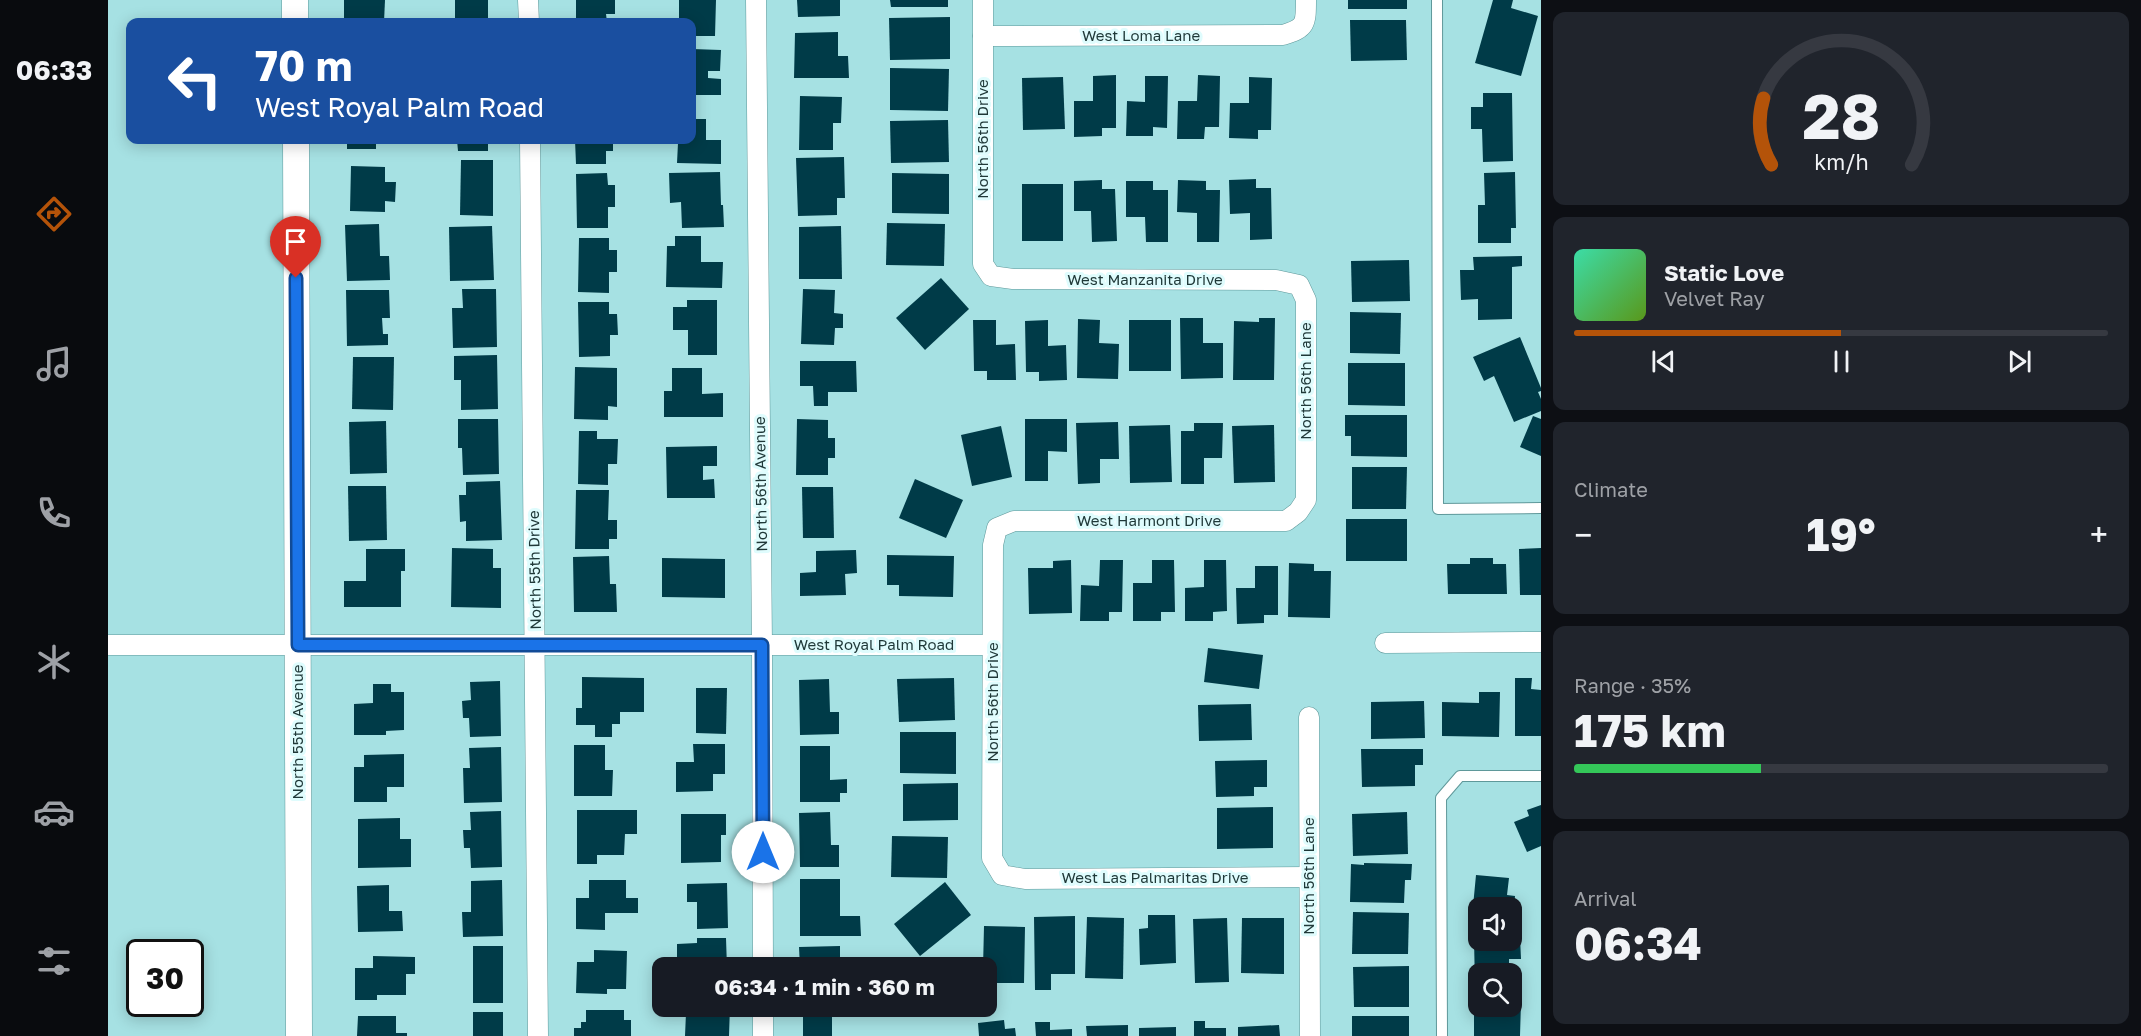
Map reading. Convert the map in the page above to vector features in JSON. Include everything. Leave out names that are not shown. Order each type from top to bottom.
[{"type":"street","points":[[295,0],[295,18]]},
{"type":"street","points":[[528,0],[529,18]]},
{"type":"street","name":"North 56th Avenue","points":[[756,0],[763,957]]},
{"type":"street","name":"North 56th Drive","points":[[983,0],[983,264],[991,276]]},
{"type":"street","name":"West Loma Lane","points":[[983,36],[1283,35],[1298,30],[1306,21],[1306,0]]},
{"type":"street","name":"North 55th Avenue","points":[[296,144],[299,1036]]},
{"type":"street","name":"North 55th Drive","points":[[530,144],[538,1036]]},
{"type":"street","name":"West Manzanita Drive","points":[[991,276],[1013,279],[1276,280],[1299,285]]},
{"type":"street","name":"North 56th Lane","points":[[1298,512],[1306,500],[1305,300],[1299,285]]},
{"type":"street","name":"West Harmont Drive","points":[[998,528],[1014,521],[1286,521],[1298,512]]},
{"type":"street","name":"North 56th Drive","points":[[998,528],[993,545],[993,858],[1002,874]]},
{"type":"street","points":[[1385,643],[1541,642]]},
{"type":"street","name":"West Royal Palm Road","points":[[108,645],[993,645]]},
{"type":"street","name":"North 56th Lane","points":[[1309,717],[1310,1036]]},
{"type":"street","name":"West Las Palmaritas Drive","points":[[1002,874],[1025,879],[1309,877]]},
{"type":"street","points":[[763,1017],[764,1036]]},
{"type":"lane","points":[[1437,0],[1438,508],[1541,508]]},
{"type":"lane","points":[[1443,1036],[1442,798],[1460,776],[1541,776]]},
{"type":"building","points":[[344,0],[385,0],[384,18],[344,18]]},
{"type":"building","points":[[455,0],[488,0],[488,18],[455,18]]},
{"type":"building","points":[[576,0],[615,0],[615,14],[606,14],[606,18],[576,18]]},
{"type":"building","points":[[679,0],[716,0],[715,36],[696,36],[696,18],[679,18]]},
{"type":"building","points":[[797,0],[840,0],[840,16],[798,17]]},
{"type":"building","points":[[890,0],[948,0],[948,7],[891,7]]},
{"type":"building","points":[[1348,0],[1407,0],[1407,9],[1348,9]]},
{"type":"building","points":[[1493,0],[1513,0],[1511,8],[1538,16],[1521,76],[1475,63]]},
{"type":"building","points":[[950,17],[950,59],[890,60],[889,18]]},
{"type":"building","points":[[1350,20],[1406,20],[1407,60],[1351,61]]},
{"type":"building","points":[[838,32],[838,56],[848,56],[849,78],[794,78],[795,33]]},
{"type":"building","points":[[696,49],[721,50],[720,71],[708,71],[708,78],[721,79],[721,95],[696,95]]},
{"type":"building","points":[[890,68],[949,69],[948,111],[890,110]]},
{"type":"building","points":[[1116,75],[1116,128],[1102,128],[1102,136],[1074,137],[1074,101],[1093,101],[1093,76]]},
{"type":"building","points":[[1198,75],[1220,76],[1219,127],[1205,127],[1204,139],[1177,139],[1178,101],[1197,101]]},
{"type":"building","points":[[1145,76],[1168,76],[1167,128],[1153,127],[1153,136],[1126,136],[1127,101],[1145,102]]},
{"type":"building","points":[[1063,77],[1065,129],[1023,130],[1022,78]]},
{"type":"building","points":[[1249,77],[1272,78],[1271,130],[1258,130],[1258,139],[1229,138],[1230,103],[1249,103]]},
{"type":"building","points":[[1483,93],[1512,93],[1513,161],[1483,162],[1482,129],[1471,129],[1471,107],[1483,107]]},
{"type":"building","points":[[800,96],[842,97],[841,123],[833,123],[833,150],[799,150]]},
{"type":"building","points":[[696,119],[706,119],[706,140],[721,140],[721,164],[677,163],[678,144],[696,144]]},
{"type":"building","points":[[948,120],[949,162],[891,163],[890,121]]},
{"type":"building","points":[[347,144],[376,144],[376,149],[347,149]]},
{"type":"building","points":[[457,144],[488,144],[488,151],[458,151]]},
{"type":"building","points":[[575,144],[613,144],[613,151],[606,151],[606,164],[576,164]]},
{"type":"building","points":[[844,157],[845,198],[837,198],[837,215],[798,216],[796,158]]},
{"type":"building","points":[[461,160],[493,160],[493,216],[460,215]]},
{"type":"building","points":[[351,166],[385,167],[385,182],[396,182],[395,202],[385,201],[385,212],[350,211]]},
{"type":"building","points":[[720,172],[724,227],[682,228],[681,202],[670,203],[669,173]]},
{"type":"building","points":[[1515,172],[1516,228],[1511,228],[1511,243],[1478,243],[1478,205],[1485,205],[1484,173]]},
{"type":"building","points":[[607,173],[608,185],[615,185],[615,207],[608,207],[608,228],[577,228],[576,174]]},
{"type":"building","points":[[892,173],[949,174],[949,214],[892,213]]},
{"type":"building","points":[[1256,179],[1256,188],[1271,188],[1272,239],[1250,240],[1250,213],[1230,214],[1229,180]]},
{"type":"building","points":[[1102,180],[1102,189],[1115,189],[1117,241],[1092,242],[1091,211],[1074,211],[1074,181]]},
{"type":"building","points":[[1178,180],[1206,181],[1206,190],[1220,190],[1219,242],[1197,242],[1197,213],[1177,212]]},
{"type":"building","points":[[1126,181],[1153,181],[1153,190],[1168,190],[1168,242],[1146,242],[1145,217],[1126,217]]},
{"type":"building","points":[[1022,184],[1063,184],[1063,241],[1022,241]]},
{"type":"building","points":[[887,223],[945,224],[944,266],[886,265]]},
{"type":"building","points":[[379,224],[380,256],[389,256],[390,280],[347,281],[345,225]]},
{"type":"building","points":[[492,226],[494,280],[450,281],[449,227]]},
{"type":"building","points":[[841,226],[842,279],[799,279],[799,227]]},
{"type":"building","points":[[675,236],[701,236],[701,262],[723,262],[722,288],[666,287],[667,246],[675,246]]},
{"type":"building","points":[[579,238],[609,238],[609,250],[617,250],[617,272],[609,272],[609,293],[578,292]]},
{"type":"building","points":[[1522,256],[1522,266],[1512,267],[1512,319],[1478,320],[1478,299],[1461,300],[1460,270],[1474,270],[1473,257]]},
{"type":"building","points":[[1409,260],[1410,301],[1352,302],[1351,261]]},
{"type":"building","points":[[941,278],[969,309],[925,350],[896,318]]},
{"type":"building","points":[[462,289],[496,289],[497,347],[453,348],[452,308],[463,308]]},
{"type":"building","points":[[803,289],[835,290],[834,313],[843,314],[843,328],[835,328],[834,345],[801,344]]},
{"type":"building","points":[[346,290],[389,290],[390,318],[382,318],[383,334],[388,334],[388,345],[347,346]]},
{"type":"building","points":[[687,300],[717,300],[717,355],[688,355],[688,330],[673,330],[673,307],[687,307]]},
{"type":"building","points":[[578,302],[609,302],[609,314],[617,314],[618,335],[610,335],[610,356],[579,357]]},
{"type":"building","points":[[1350,312],[1401,313],[1400,354],[1350,353]]},
{"type":"building","points":[[1180,318],[1203,318],[1203,343],[1223,343],[1223,378],[1181,379]]},
{"type":"building","points":[[1259,318],[1275,318],[1274,380],[1233,380],[1234,321],[1259,322]]},
{"type":"building","points":[[1078,319],[1100,320],[1099,343],[1119,344],[1118,379],[1077,378]]},
{"type":"building","points":[[973,320],[996,320],[996,345],[1015,344],[1016,380],[987,380],[987,371],[974,371]]},
{"type":"building","points":[[1048,320],[1048,346],[1066,345],[1067,380],[1039,381],[1039,372],[1026,372],[1025,321]]},
{"type":"building","points":[[1129,320],[1171,320],[1171,371],[1129,371]]},
{"type":"building","points":[[1520,337],[1541,388],[1538,392],[1541,399],[1541,411],[1514,422],[1494,376],[1484,381],[1473,357]]},
{"type":"building","points":[[497,355],[498,409],[461,410],[461,380],[454,380],[454,356]]},
{"type":"building","points":[[353,357],[394,357],[393,410],[352,409]]},
{"type":"building","points":[[800,361],[856,361],[857,392],[828,392],[828,406],[814,406],[813,386],[800,386]]},
{"type":"building","points":[[1348,363],[1405,363],[1405,406],[1348,405]]},
{"type":"building","points":[[575,367],[617,368],[617,407],[608,406],[608,420],[574,419]]},
{"type":"building","points":[[672,368],[702,368],[702,394],[723,393],[723,417],[664,417],[664,391],[672,391]]},
{"type":"building","points":[[1345,415],[1407,415],[1407,457],[1351,456],[1351,436],[1345,436]]},
{"type":"building","points":[[1533,416],[1541,419],[1541,456],[1520,447]]},
{"type":"building","points":[[458,419],[498,419],[499,474],[463,475],[462,448],[458,448]]},
{"type":"building","points":[[797,419],[828,420],[828,438],[835,438],[835,458],[828,458],[828,475],[796,475]]},
{"type":"building","points":[[1025,419],[1067,419],[1067,452],[1048,451],[1048,481],[1025,481]]},
{"type":"building","points":[[386,421],[387,473],[350,474],[349,422]]},
{"type":"building","points":[[1118,422],[1119,459],[1100,459],[1100,483],[1078,484],[1076,423]]},
{"type":"building","points":[[1194,423],[1223,423],[1222,458],[1204,458],[1204,484],[1181,484],[1181,431],[1194,431]]},
{"type":"building","points":[[1170,425],[1172,482],[1130,483],[1129,426]]},
{"type":"building","points":[[1274,425],[1275,482],[1234,483],[1232,426]]},
{"type":"building","points":[[1001,426],[1012,477],[972,486],[961,435]]},
{"type":"building","points":[[579,431],[597,431],[597,439],[618,439],[617,464],[608,464],[608,485],[578,484]]},
{"type":"building","points":[[717,446],[717,466],[703,466],[703,480],[714,479],[715,498],[667,498],[666,447]]},
{"type":"building","points":[[1352,467],[1407,467],[1406,509],[1352,509]]},
{"type":"building","points":[[915,479],[963,500],[946,538],[899,518]]},
{"type":"building","points":[[500,481],[502,540],[466,541],[466,521],[460,522],[459,495],[466,495],[466,482]]},
{"type":"building","points":[[348,486],[386,486],[387,540],[349,541]]},
{"type":"building","points":[[802,487],[833,487],[834,538],[803,538]]},
{"type":"building","points":[[576,490],[609,490],[608,520],[617,520],[617,539],[609,539],[609,549],[575,549]]},
{"type":"building","points":[[1346,519],[1407,519],[1407,561],[1346,561]]},
{"type":"building","points":[[452,548],[493,549],[493,568],[501,568],[501,608],[451,607]]},
{"type":"building","points":[[1541,548],[1541,595],[1520,595],[1519,549]]},
{"type":"building","points":[[366,549],[405,549],[405,571],[401,571],[401,607],[344,607],[344,581],[366,581]]},
{"type":"building","points":[[856,550],[857,573],[845,574],[846,595],[800,596],[800,573],[816,572],[816,551]]},
{"type":"building","points":[[887,555],[954,556],[953,597],[899,596],[899,585],[887,585]]},
{"type":"building","points":[[609,556],[610,584],[616,584],[617,612],[574,612],[573,557]]},
{"type":"building","points":[[662,558],[725,559],[725,598],[662,597]]},
{"type":"building","points":[[1470,558],[1493,558],[1493,564],[1506,564],[1507,594],[1448,594],[1447,564],[1470,564]]},
{"type":"building","points":[[1071,560],[1072,613],[1029,614],[1028,568],[1053,568],[1053,561]]},
{"type":"building","points":[[1100,560],[1123,560],[1122,612],[1109,612],[1109,621],[1080,621],[1081,585],[1099,586]]},
{"type":"building","points":[[1152,560],[1174,560],[1175,612],[1161,612],[1161,621],[1133,621],[1133,583],[1152,583]]},
{"type":"building","points":[[1204,560],[1226,560],[1227,611],[1213,612],[1213,621],[1185,621],[1185,588],[1204,587]]},
{"type":"building","points":[[1289,563],[1314,564],[1314,571],[1331,571],[1330,618],[1288,617]]},
{"type":"building","points":[[1255,566],[1278,566],[1278,615],[1264,615],[1264,623],[1237,624],[1236,588],[1255,588]]},
{"type":"building","points":[[1208,648],[1263,655],[1259,689],[1204,682]]},
{"type":"building","points":[[582,677],[644,678],[644,712],[620,712],[620,724],[612,724],[612,737],[595,737],[595,725],[576,725],[576,708],[582,708]]},
{"type":"building","points":[[954,678],[955,720],[899,722],[897,679]]},
{"type":"building","points":[[1515,678],[1532,678],[1531,689],[1541,690],[1541,736],[1515,736]]},
{"type":"building","points":[[829,679],[830,712],[839,712],[839,734],[800,735],[799,680]]},
{"type":"building","points":[[500,681],[501,736],[470,737],[469,718],[463,718],[462,701],[471,700],[470,682]]},
{"type":"building","points":[[373,684],[391,684],[391,692],[404,692],[404,730],[386,731],[386,735],[354,735],[354,704],[373,703]]},
{"type":"building","points":[[696,688],[727,688],[726,734],[696,733]]},
{"type":"building","points":[[1479,692],[1500,692],[1499,737],[1442,736],[1442,702],[1479,703]]},
{"type":"building","points":[[1424,701],[1425,738],[1371,739],[1371,702]]},
{"type":"building","points":[[1251,704],[1252,740],[1199,741],[1198,705]]},
{"type":"building","points":[[900,732],[956,732],[956,774],[900,773]]},
{"type":"building","points":[[693,744],[725,744],[725,774],[713,774],[713,791],[676,792],[676,762],[694,762]]},
{"type":"building","points":[[574,745],[605,745],[605,770],[613,770],[612,796],[574,796]]},
{"type":"building","points":[[800,746],[830,746],[830,780],[847,779],[847,793],[840,793],[840,802],[800,802]]},
{"type":"building","points":[[501,747],[502,802],[464,803],[463,768],[470,768],[469,748]]},
{"type":"building","points":[[1361,749],[1423,749],[1423,765],[1415,765],[1415,786],[1362,787]]},
{"type":"building","points":[[404,754],[404,787],[387,787],[387,802],[354,802],[354,767],[364,767],[364,755]]},
{"type":"building","points":[[1267,760],[1267,787],[1254,787],[1254,796],[1216,797],[1215,761]]},
{"type":"building","points":[[958,783],[958,820],[903,821],[903,784]]},
{"type":"building","points":[[1541,805],[1541,846],[1527,852],[1514,822],[1529,816],[1527,810]]},
{"type":"building","points":[[1273,807],[1273,848],[1217,849],[1217,808]]},
{"type":"building","points":[[577,810],[637,810],[637,834],[625,834],[624,855],[597,855],[597,864],[577,864]]},
{"type":"building","points":[[501,811],[502,867],[471,868],[470,848],[464,848],[463,830],[471,830],[470,812]]},
{"type":"building","points":[[830,812],[831,845],[839,845],[839,867],[800,867],[799,813]]},
{"type":"building","points":[[1407,812],[1408,854],[1353,856],[1352,814]]},
{"type":"building","points":[[681,814],[726,814],[726,835],[721,835],[721,862],[681,863]]},
{"type":"building","points":[[400,818],[400,839],[411,839],[411,867],[358,868],[358,819]]},
{"type":"building","points":[[892,836],[948,837],[947,878],[891,877]]},
{"type":"building","points":[[1364,863],[1412,864],[1411,880],[1405,880],[1404,903],[1350,902],[1351,864],[1364,865]]},
{"type":"building","points":[[1476,875],[1509,878],[1507,895],[1515,896],[1515,897],[1474,897]]},
{"type":"building","points":[[800,879],[840,879],[840,916],[860,916],[861,936],[800,936]]},
{"type":"building","points":[[502,880],[503,936],[463,937],[462,912],[471,912],[471,881]]},
{"type":"building","points":[[589,880],[626,880],[626,898],[638,898],[638,913],[605,913],[605,930],[576,929],[576,898],[589,898]]},
{"type":"building","points":[[945,882],[971,915],[920,956],[894,924]]},
{"type":"building","points":[[727,883],[728,928],[697,929],[697,902],[687,902],[687,884]]},
{"type":"building","points":[[389,885],[389,911],[402,911],[403,931],[358,932],[357,886]]},
{"type":"building","points":[[1353,912],[1409,913],[1408,954],[1352,954]]},
{"type":"building","points":[[1148,915],[1175,915],[1176,963],[1140,965],[1139,929],[1148,928]]},
{"type":"building","points":[[1075,916],[1075,974],[1051,974],[1051,990],[1035,990],[1034,917]]},
{"type":"building","points":[[1087,917],[1124,918],[1123,979],[1085,978]]},
{"type":"building","points":[[1227,918],[1229,982],[1195,983],[1193,919]]},
{"type":"building","points":[[1242,918],[1284,918],[1284,974],[1241,973]]},
{"type":"building","points":[[984,926],[1025,927],[1024,983],[997,983],[997,957],[983,957]]},
{"type":"building","points":[[697,938],[726,938],[727,957],[677,957],[677,944],[697,943]]},
{"type":"building","points":[[473,946],[503,946],[503,1003],[473,1003]]},
{"type":"building","points":[[840,946],[840,957],[799,957],[799,947]]},
{"type":"building","points":[[594,950],[627,951],[626,989],[607,989],[607,994],[576,993],[577,962],[594,962]]},
{"type":"building","points":[[1474,951],[1521,951],[1521,959],[1509,959],[1509,963],[1474,963]]},
{"type":"building","points":[[373,956],[415,957],[415,974],[406,974],[406,995],[377,995],[377,1000],[355,1000],[355,968],[373,968]]},
{"type":"building","points":[[1409,966],[1409,1007],[1354,1007],[1353,967]]},
{"type":"building","points":[[586,1010],[624,1010],[624,1020],[631,1020],[631,1036],[574,1036],[574,1028],[581,1028],[581,1022],[586,1022]]},
{"type":"building","points":[[473,1012],[503,1012],[503,1036],[473,1036]]},
{"type":"building","points":[[358,1016],[396,1016],[396,1033],[407,1033],[407,1036],[357,1036]]},
{"type":"building","points":[[1352,1016],[1409,1016],[1409,1036],[1352,1036]]},
{"type":"building","points":[[686,1017],[730,1017],[729,1036],[685,1036]]},
{"type":"building","points":[[803,1017],[832,1017],[832,1036],[803,1036]]},
{"type":"building","points":[[1474,1017],[1521,1017],[1520,1036],[1474,1036]]},
{"type":"building","points":[[1004,1020],[1005,1029],[1015,1028],[1016,1036],[979,1036],[978,1023]]},
{"type":"building","points":[[1194,1021],[1205,1021],[1205,1028],[1226,1028],[1226,1036],[1194,1036]]},
{"type":"building","points":[[1035,1022],[1050,1022],[1050,1030],[1072,1029],[1072,1036],[1036,1036]]},
{"type":"building","points":[[1128,1025],[1128,1036],[1087,1036],[1086,1026]]},
{"type":"building","points":[[1279,1025],[1280,1036],[1238,1036],[1238,1027]]},
{"type":"building","points":[[1176,1027],[1176,1036],[1139,1036],[1139,1028]]},
{"type":"route","points":[[296,278],[298,645],[762,645],[763,852]]}]
